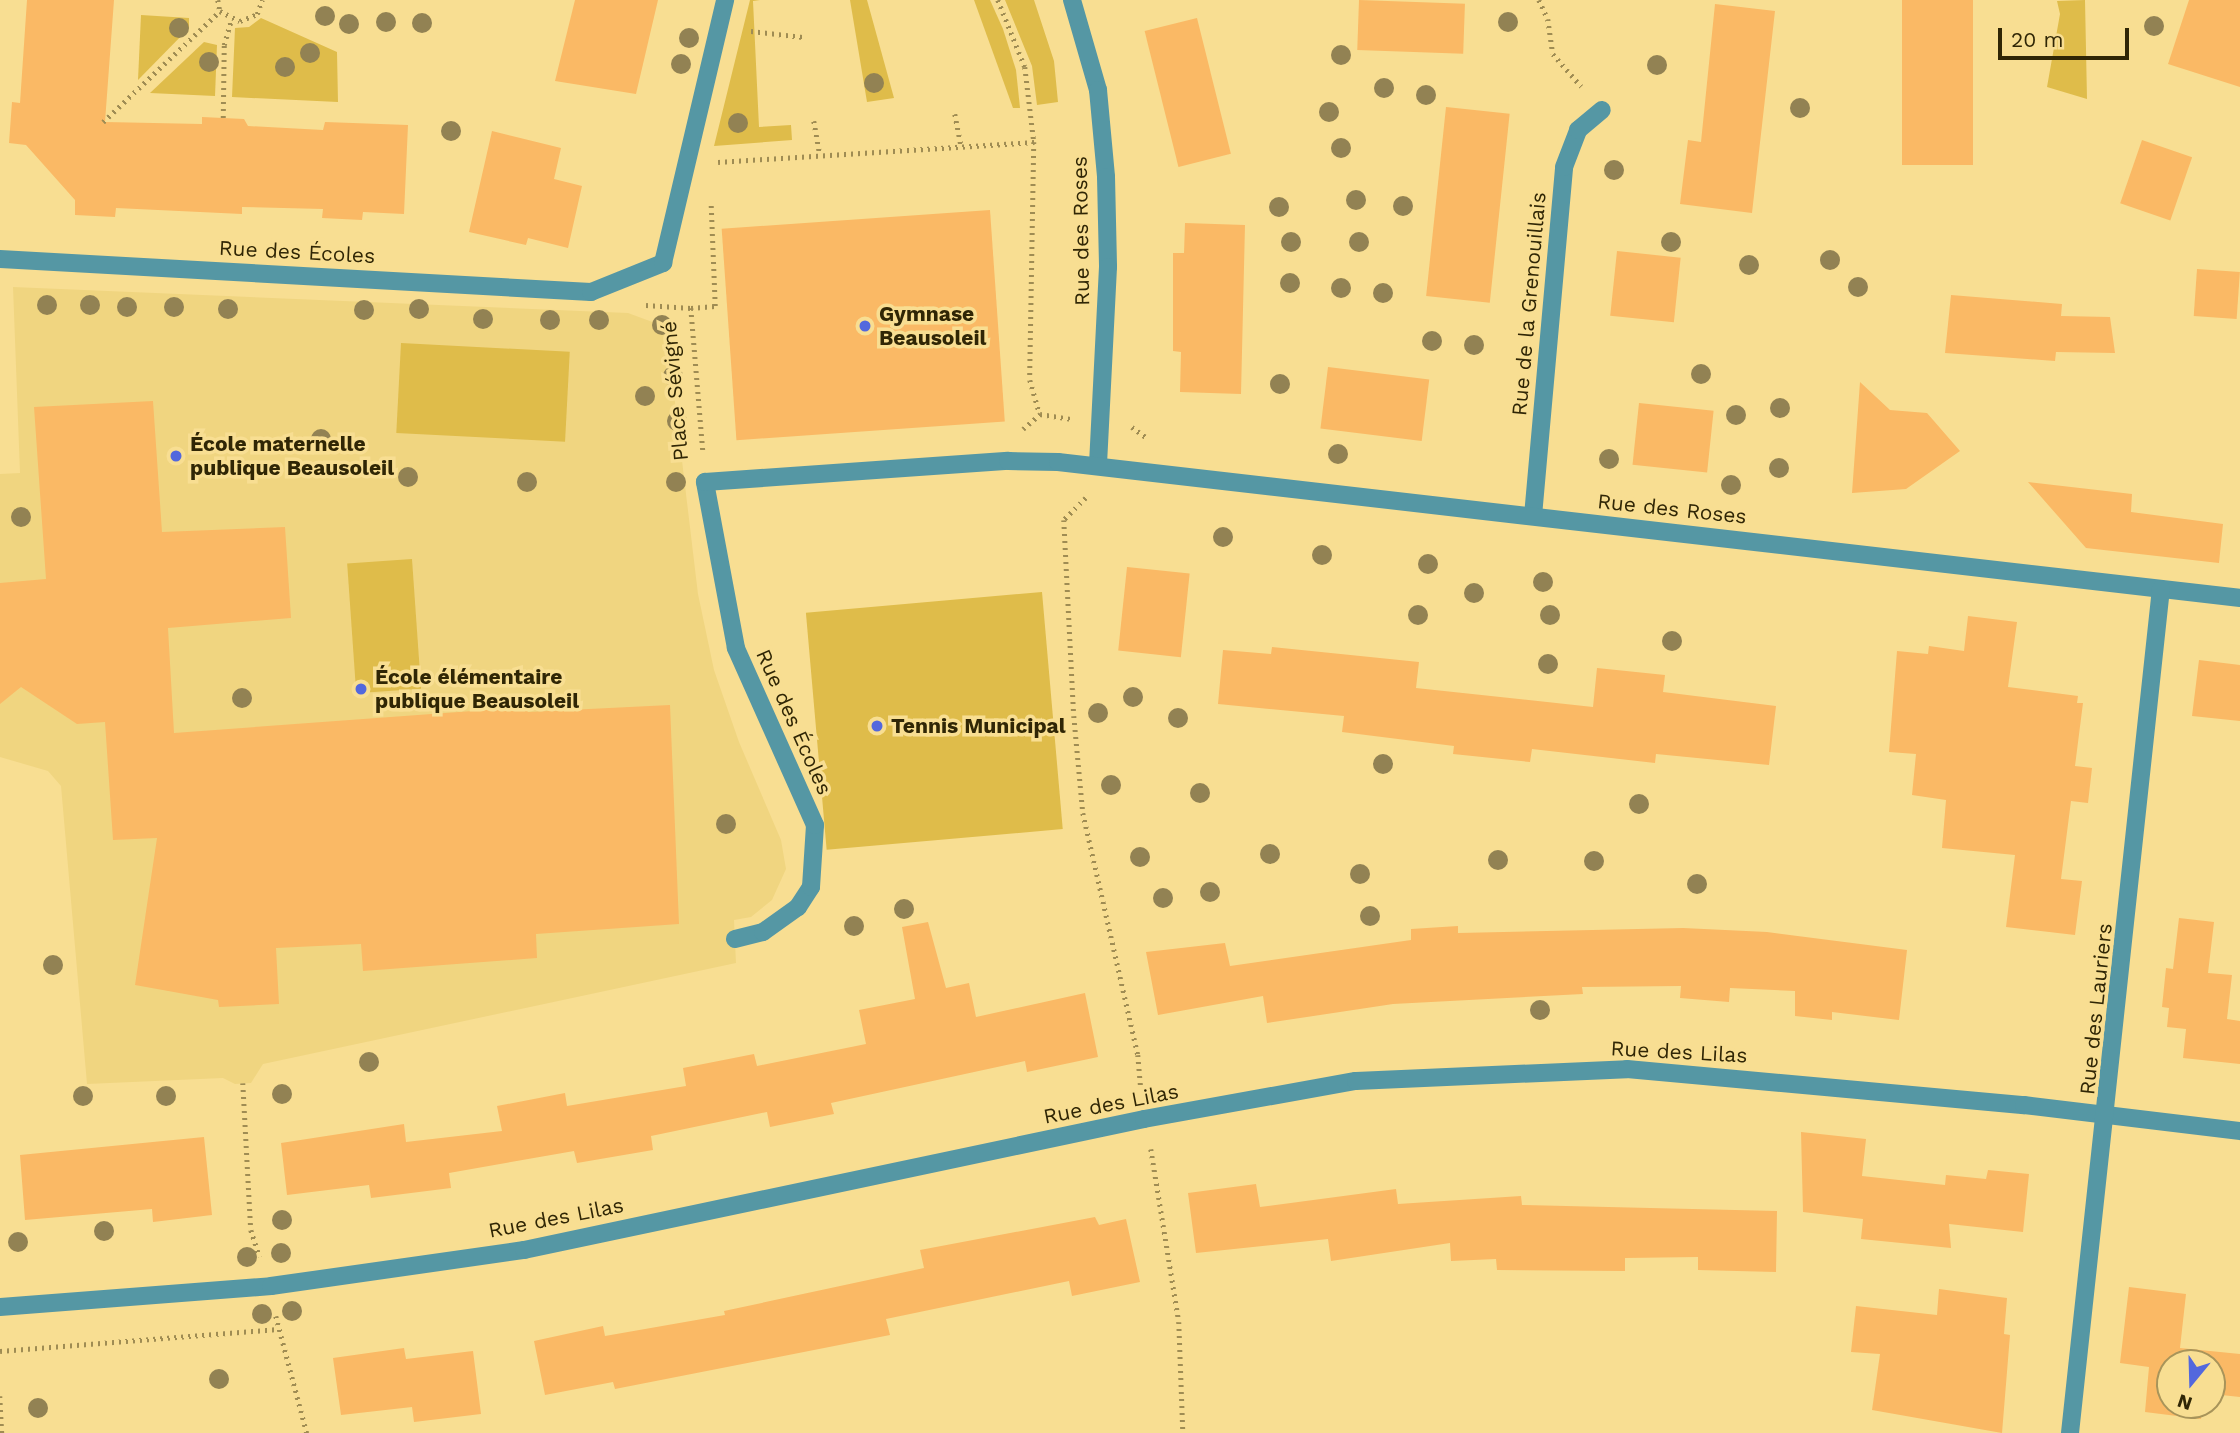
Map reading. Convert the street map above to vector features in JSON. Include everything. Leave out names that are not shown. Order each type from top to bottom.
[{"type":"street","points":[[591,292],[663,263],[725,0]]},
{"type":"street","name":"Rue des Roses","points":[[1072,0],[1098,90],[1106,177],[1108,267],[1098,465]]},
{"type":"street","name":"Rue de la Grenouillais","points":[[1533,516],[1564,167],[1578,130],[1602,110]]},
{"type":"street","name":"Rue des Écoles","points":[[0,260],[591,292]]},
{"type":"street","name":"Rue des Roses","points":[[1058,462],[2240,598]]},
{"type":"street","name":"Place Sévigné","points":[[705,482],[953,464],[1058,462]]},
{"type":"street","name":"Rue des Écoles","points":[[705,482],[736,648],[816,825],[811,887],[798,907],[763,932],[735,939]]},
{"type":"street","name":"Rue des Lauriers","points":[[2070,1433],[2107,1116],[2161,589]]},
{"type":"street","name":"Rue des Lilas","points":[[0,1307],[271,1286],[524,1250],[1144,1119],[1356,1080],[1627,1069],[2240,1131]]},
{"type":"path","points":[[218,0],[220,11],[231,20],[244,21],[257,14],[262,0]]},
{"type":"path","points":[[998,0],[1025,67],[1034,142],[1030,380],[1040,414]]},
{"type":"path","points":[[1539,0],[1548,19],[1553,54],[1602,110]]},
{"type":"path","points":[[103,122],[220,11]]},
{"type":"path","points":[[223,118],[224,45],[231,20]]},
{"type":"path","points":[[719,27],[803,37]]},
{"type":"path","points":[[955,114],[961,146]]},
{"type":"path","points":[[814,121],[820,155]]},
{"type":"path","points":[[710,162],[1034,142]]},
{"type":"path","points":[[691,308],[715,306],[711,201]]},
{"type":"path","name":"Place Sévigné","points":[[591,292],[633,304],[691,308],[705,482]]},
{"type":"path","points":[[1064,520],[1083,813],[1138,1055],[1144,1119],[1178,1322],[1183,1433]]},
{"type":"path","points":[[243,1083],[251,1230],[271,1286],[278,1329],[307,1433]]},
{"type":"path","points":[[0,1351],[278,1329]]},
{"type":"path","points":[[0,1396],[2,1433]]},
{"type":"shaded area","points":[[750,0],[760,0],[753,1],[759,127],[791,125],[792,140],[714,146]]},
{"type":"shaded area","points":[[850,0],[867,0],[894,98],[867,102]]},
{"type":"shaded area","points":[[974,0],[990,0],[1003,29],[1016,70],[1020,108],[1013,108]]},
{"type":"shaded area","points":[[1005,0],[1034,0],[1054,61],[1058,102],[1037,105],[1032,66]]},
{"type":"shaded area","points":[[2085,0],[2087,99],[2047,87],[2060,14],[2057,1]]},
{"type":"shaded area","points":[[141,15],[189,18],[189,28],[138,80]]},
{"type":"shaded area","points":[[261,18],[337,52],[338,102],[232,97],[235,28],[249,27]]},
{"type":"shaded area","points":[[204,42],[217,45],[215,96],[150,93]]},
{"type":"shaded area","name":"École élémentaire publique Beausoleil","points":[[13,287],[628,313],[666,327],[698,594],[714,670],[739,742],[781,840],[786,869],[772,900],[751,917],[734,920],[736,963],[263,1064],[251,1083],[235,1084],[223,1078],[87,1084],[61,786],[48,771],[0,757],[0,474],[20,473]]},
{"type":"shaded area","points":[[401,343],[570,352],[565,442],[396,433]]},
{"type":"shaded area","points":[[412,559],[421,689],[356,693],[347,564]]},
{"type":"shaded area","points":[[1042,592],[1063,829],[827,850],[806,613]]},
{"type":"building","points":[[27,0],[114,0],[105,122],[202,124],[202,117],[244,119],[248,126],[323,130],[325,122],[408,125],[404,214],[363,212],[362,220],[322,218],[323,209],[242,207],[242,214],[116,208],[115,217],[75,215],[75,200],[26,145],[9,143],[12,102],[20,103]]},
{"type":"building","points":[[575,0],[658,0],[636,94],[555,81]]},
{"type":"building","points":[[1359,0],[1465,4],[1463,54],[1357,50]]},
{"type":"building","points":[[1902,0],[1973,0],[1973,165],[1902,165]]},
{"type":"building","points":[[2189,0],[2240,0],[2240,87],[2168,64]]},
{"type":"building","points":[[1715,4],[1775,11],[1752,213],[1680,204],[1688,140],[1701,142]]},
{"type":"building","points":[[1197,18],[1231,154],[1178,167],[1145,31]]},
{"type":"building","points":[[1446,107],[1510,114],[1490,303],[1426,296]]},
{"type":"building","points":[[492,131],[561,148],[554,179],[582,186],[568,248],[528,238],[526,245],[469,232]]},
{"type":"building","points":[[2142,140],[2192,157],[2170,221],[2120,203]]},
{"type":"building","name":"Gymnase Beausoleil","points":[[990,210],[1005,421],[736,440],[722,229]]},
{"type":"building","points":[[1185,223],[1245,225],[1241,394],[1180,392],[1181,352],[1173,351],[1173,253],[1184,253]]},
{"type":"building","points":[[1617,251],[1681,258],[1674,322],[1610,316]]},
{"type":"building","points":[[2197,269],[2240,272],[2237,319],[2194,316]]},
{"type":"building","points":[[1951,295],[2062,304],[2061,316],[2110,317],[2115,353],[2056,352],[2055,361],[1945,353]]},
{"type":"building","points":[[1328,367],[1429,379],[1422,441],[1320,429]]},
{"type":"building","points":[[1860,382],[1890,410],[1927,413],[1960,451],[1906,489],[1852,493]]},
{"type":"building","points":[[153,401],[162,532],[285,527],[291,618],[168,628],[174,733],[526,707],[528,712],[670,705],[679,924],[536,934],[537,958],[363,971],[361,944],[276,948],[279,1004],[219,1007],[218,1000],[135,985],[157,838],[113,840],[105,722],[77,724],[21,687],[0,704],[0,583],[46,579],[34,407]]},
{"type":"building","points":[[1639,403],[1714,411],[1707,472],[1633,465]]},
{"type":"building","points":[[2028,482],[2132,494],[2131,512],[2223,524],[2219,563],[2086,548]]},
{"type":"building","points":[[1127,567],[1190,574],[1181,657],[1118,651]]},
{"type":"building","points":[[1968,616],[2017,622],[2008,687],[2078,696],[2077,703],[2083,703],[2075,766],[2092,768],[2088,803],[2071,801],[2061,879],[2082,881],[2075,935],[2006,927],[2015,855],[1942,848],[1946,800],[1912,795],[1916,754],[1889,752],[1897,651],[1928,654],[1929,646],[1964,651]]},
{"type":"building","points":[[1272,647],[1419,662],[1416,688],[1593,707],[1597,668],[1665,675],[1663,692],[1776,706],[1769,765],[1656,754],[1655,763],[1532,749],[1530,762],[1453,754],[1454,746],[1342,732],[1344,716],[1218,704],[1223,650],[1271,654]]},
{"type":"building","points":[[2199,660],[2240,665],[2240,721],[2192,716]]},
{"type":"building","points":[[2179,918],[2214,922],[2208,973],[2232,975],[2227,1019],[2240,1021],[2240,1064],[2183,1058],[2186,1029],[2167,1027],[2169,1008],[2162,1007],[2166,968],[2173,969]]},
{"type":"building","points":[[928,922],[946,988],[969,983],[976,1017],[1085,993],[1098,1057],[1027,1072],[1025,1061],[831,1103],[834,1114],[770,1127],[767,1112],[651,1136],[653,1150],[577,1163],[574,1151],[449,1173],[451,1188],[371,1198],[369,1185],[287,1195],[281,1143],[404,1124],[406,1142],[502,1131],[497,1106],[565,1093],[567,1106],[686,1086],[683,1068],[754,1054],[757,1066],[866,1044],[859,1010],[915,999],[902,927]]},
{"type":"building","points":[[1458,926],[1458,933],[1683,928],[1767,932],[1907,950],[1899,1020],[1832,1012],[1832,1020],[1795,1016],[1795,991],[1730,988],[1729,1002],[1680,998],[1681,986],[1582,987],[1583,994],[1393,1004],[1267,1023],[1263,996],[1158,1015],[1146,952],[1225,943],[1230,966],[1411,940],[1411,929]]},
{"type":"building","points":[[1801,1132],[1866,1139],[1862,1176],[1945,1185],[1946,1175],[1986,1179],[1988,1170],[2029,1174],[2023,1232],[1949,1224],[1951,1248],[1861,1239],[1863,1219],[1803,1212]]},
{"type":"building","points":[[204,1137],[212,1215],[153,1222],[152,1209],[25,1220],[20,1155]]},
{"type":"building","points":[[1256,1184],[1260,1207],[1396,1189],[1398,1204],[1521,1196],[1522,1205],[1777,1211],[1776,1272],[1698,1270],[1698,1257],[1625,1258],[1625,1271],[1497,1270],[1496,1259],[1451,1261],[1450,1243],[1331,1261],[1328,1239],[1196,1253],[1188,1193]]},
{"type":"building","points":[[1095,1217],[1099,1225],[1126,1219],[1140,1282],[1072,1296],[1069,1281],[886,1319],[890,1335],[615,1389],[613,1382],[545,1395],[534,1341],[603,1326],[605,1336],[725,1315],[724,1311],[924,1268],[920,1250]]},
{"type":"building","points":[[2129,1287],[2186,1294],[2180,1348],[2190,1349],[2156,1349],[2156,1413],[2145,1412],[2149,1367],[2120,1363]]},
{"type":"building","points":[[1939,1289],[2007,1298],[2004,1334],[2010,1335],[2002,1433],[1872,1410],[1880,1354],[1851,1352],[1856,1306],[1937,1315]]},
{"type":"building","points":[[404,1348],[406,1359],[473,1351],[481,1414],[414,1422],[412,1407],[341,1415],[333,1358]]},
{"type":"building","points":[[2226,1353],[2240,1354],[2240,1397],[2226,1396]]},
{"type":"place","name":"Gymnase Beausoleil","points":[[865,326]]},
{"type":"place","name":"École maternelle publique Beausoleil","points":[[176,456]]},
{"type":"place","name":"École élémentaire publique Beausoleil","points":[[361,689]]},
{"type":"place","name":"Tennis Municipal","points":[[877,726]]}]
